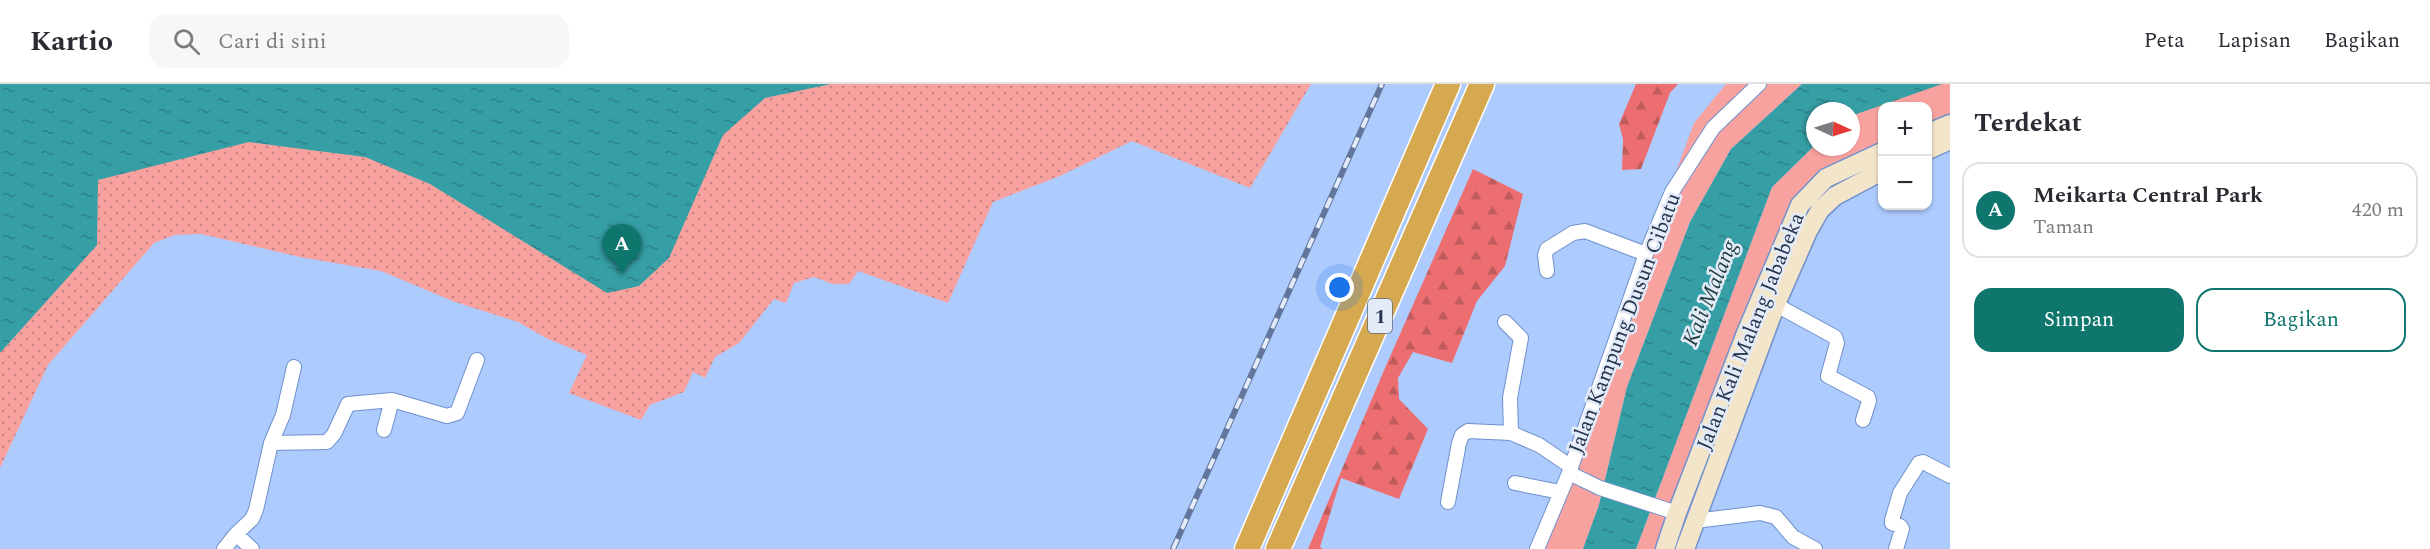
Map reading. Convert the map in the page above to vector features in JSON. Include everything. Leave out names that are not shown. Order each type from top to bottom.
[{"type":"highway","name":"1","points":[[1245,549],[1446,84]]},
{"type":"highway","name":"1","points":[[1263,549],[1466,84]]},
{"type":"highway","name":"1","points":[[1278,549],[1482,84]]},
{"type":"main road","points":[[1932,131],[1950,124]]},
{"type":"main road","points":[[1932,148],[1950,140]]},
{"type":"main road","name":"Jalan Kali Malang Jababeka","points":[[1685,549],[1726,438],[1800,205],[1826,178],[1878,155]]},
{"type":"main road","name":"Jalan Kali Malang Jababeka","points":[[1665,549],[1708,430],[1768,301],[1820,210],[1835,195],[1878,173]]},
{"type":"main road","points":[[1708,430],[1726,438]]},
{"type":"street","name":"Jalan Kampung Dusun Cibatu","points":[[1537,549],[1569,469],[1646,254],[1672,192],[1709,134],[1759,84]]},
{"type":"street","points":[[1547,271],[1545,255],[1547,249],[1578,231],[1585,231],[1646,254]]},
{"type":"street","points":[[1768,301],[1835,337],[1837,343],[1827,376],[1868,397],[1863,420]]},
{"type":"street","points":[[1505,322],[1521,338],[1510,398],[1511,433]]},
{"type":"street","points":[[271,443],[327,442],[334,434],[348,404],[392,400],[447,416],[457,413],[477,360]]},
{"type":"street","points":[[224,549],[252,519],[256,510],[271,443],[283,416],[294,367]]},
{"type":"street","points":[[384,430],[392,400]]},
{"type":"street","points":[[1448,502],[1462,435],[1468,431],[1511,433],[1539,445],[1569,469],[1600,488],[1677,513]]},
{"type":"street","points":[[1896,549],[1902,529],[1892,523],[1892,520],[1900,493],[1919,463],[1923,462],[1950,476]]},
{"type":"street","points":[[1515,483],[1560,492]]},
{"type":"street","points":[[1695,521],[1760,513],[1776,517],[1793,537],[1815,549]]},
{"type":"street","points":[[236,534],[252,549]]},
{"type":"shaded area","points":[[0,84],[1311,84],[1250,188],[1132,141],[1060,176],[993,202],[948,303],[858,271],[849,284],[833,284],[814,277],[794,283],[786,303],[774,299],[739,343],[715,357],[705,378],[693,372],[684,392],[650,405],[641,420],[569,393],[587,355],[546,338],[518,322],[455,302],[381,271],[300,257],[201,234],[175,235],[154,243],[48,365],[0,468]]},
{"type":"shaded area","points":[[1726,84],[1802,84],[1731,149],[1690,222],[1627,387],[1599,505],[1583,549],[1544,549],[1647,250],[1694,123]]},
{"type":"shaded area","points":[[1936,84],[1950,84],[1950,140],[1932,148],[1932,102],[1888,102]]},
{"type":"shaded area","points":[[1878,106],[1878,174],[1820,210],[1685,549],[1636,549],[1772,187],[1806,154],[1806,156],[1860,156],[1860,113]]},
{"type":"green space","points":[[1636,84],[1678,84],[1670,93],[1641,169],[1622,170],[1623,139],[1619,124]]},
{"type":"green space","points":[[1473,169],[1523,194],[1505,266],[1477,301],[1452,363],[1413,352],[1398,378],[1399,399],[1428,429],[1399,499],[1341,478],[1320,547],[1323,549],[1308,549],[1385,368]]},
{"type":"water","points":[[0,84],[831,84],[765,98],[723,135],[669,258],[639,286],[607,293],[430,184],[365,157],[249,142],[98,180],[97,245],[0,353]]},
{"type":"water","name":"Kali Malang","points":[[1802,84],[1942,84],[1891,102],[1878,102],[1878,107],[1860,113],[1860,102],[1806,102],[1806,154],[1772,187],[1636,549],[1583,549],[1599,505],[1627,387],[1690,222],[1731,149]]},
{"type":"railway","points":[[1173,549],[1382,84]]},
{"type":"place","name":"Meikarta Central Park","points":[[622,274]]}]
